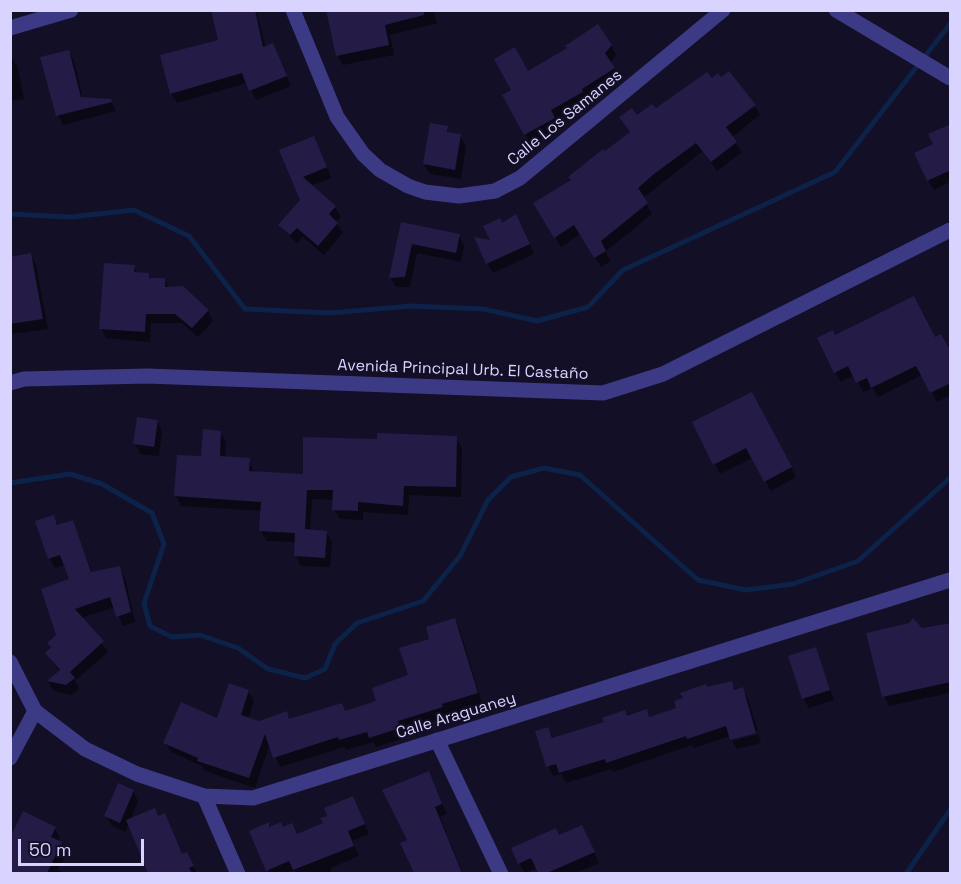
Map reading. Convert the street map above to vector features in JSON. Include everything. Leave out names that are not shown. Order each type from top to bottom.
[{"type":"street","points":[[10,28],[70,10]]},
{"type":"street","name":"Calle Los Samanes","points":[[293,10],[337,117],[363,154],[380,170],[408,186],[425,192],[459,196],[495,191],[520,178],[723,10]]},
{"type":"street","points":[[836,10],[951,78]]},
{"type":"street","name":"Avenida Principal Urb. El Castaño","points":[[10,383],[24,379],[147,375],[603,393],[663,374],[951,230]]},
{"type":"street","name":"Calle Araguaney","points":[[10,662],[35,711],[85,749],[137,774],[204,796],[253,798],[951,580]]},
{"type":"street","points":[[10,758],[35,711]]},
{"type":"street","points":[[437,740],[501,873]]},
{"type":"street","points":[[204,796],[238,873]]},
{"type":"building","points":[[211,10],[255,10],[263,47],[273,43],[287,76],[249,91],[242,73],[170,94],[160,55],[218,40]]},
{"type":"building","points":[[326,10],[424,10],[424,15],[385,25],[389,45],[336,56]]},
{"type":"building","points":[[598,24],[612,45],[605,53],[615,68],[582,89],[583,92],[551,110],[555,118],[524,135],[502,95],[511,90],[494,59],[515,47],[528,71],[567,48],[565,46]]},
{"type":"building","points":[[69,50],[81,97],[111,99],[112,102],[56,116],[40,57]]},
{"type":"building","points":[[729,71],[756,105],[726,127],[737,142],[711,162],[696,143],[654,174],[638,188],[648,203],[601,241],[606,251],[594,258],[574,225],[554,238],[533,203],[571,180],[568,177],[603,149],[605,151],[630,132],[619,117],[632,108],[637,115],[652,104],[656,108],[707,72],[712,78],[718,73],[721,77]]},
{"type":"building","points":[[430,123],[448,126],[447,132],[461,134],[455,170],[423,164]]},
{"type":"building","points":[[951,124],[951,170],[927,181],[914,153],[933,144],[928,134]]},
{"type":"building","points":[[314,136],[327,167],[303,177],[336,206],[329,214],[338,223],[318,246],[297,228],[290,235],[278,225],[300,200],[279,150]]},
{"type":"building","points":[[516,214],[530,244],[486,264],[474,237],[490,240],[483,226],[500,218],[502,223]]},
{"type":"building","points":[[401,222],[460,234],[456,253],[412,244],[405,277],[389,278]]},
{"type":"building","points":[[31,253],[43,319],[10,324],[10,257]]},
{"type":"building","points":[[104,263],[135,265],[134,272],[149,273],[149,278],[165,278],[165,287],[183,286],[209,310],[192,328],[175,314],[146,314],[145,332],[99,329]]},
{"type":"building","points":[[914,296],[935,337],[941,334],[951,352],[951,383],[930,393],[916,366],[871,388],[867,378],[856,383],[848,366],[834,373],[817,338],[833,330],[835,335]]},
{"type":"building","points":[[752,392],[792,467],[764,482],[746,448],[713,465],[692,422]]},
{"type":"building","points":[[137,417],[158,420],[154,447],[133,444]]},
{"type":"building","points":[[203,429],[221,431],[220,456],[250,458],[249,471],[303,474],[303,437],[377,439],[377,433],[457,436],[456,487],[404,486],[403,506],[358,502],[358,511],[332,510],[333,490],[307,490],[305,529],[327,531],[325,558],[294,556],[295,533],[259,531],[261,502],[174,496],[177,455],[201,456]]},
{"type":"building","points":[[54,515],[57,525],[73,520],[91,572],[120,566],[131,612],[116,617],[110,597],[75,609],[104,641],[70,672],[75,678],[66,685],[47,681],[60,670],[45,653],[51,647],[47,643],[56,635],[41,589],[69,579],[60,555],[48,559],[35,521]]},
{"type":"building","points":[[455,618],[478,693],[398,721],[400,728],[369,738],[367,732],[339,740],[338,737],[273,758],[265,734],[249,778],[197,761],[198,758],[163,743],[181,702],[217,718],[229,683],[249,690],[241,715],[259,721],[287,711],[289,719],[342,703],[345,711],[376,701],[372,688],[408,675],[399,648],[429,639],[426,627]]},
{"type":"building","points":[[913,618],[922,628],[951,623],[951,682],[882,697],[866,633],[909,623]]},
{"type":"building","points":[[816,647],[830,690],[802,699],[788,656]]},
{"type":"building","points":[[732,681],[734,690],[743,687],[756,733],[730,740],[726,726],[687,739],[686,736],[606,763],[605,759],[559,773],[556,764],[546,767],[535,731],[548,727],[552,738],[604,722],[602,718],[625,710],[627,716],[647,709],[649,717],[676,708],[674,701],[683,698],[680,693],[706,684],[707,687]]},
{"type":"building","points":[[429,771],[442,804],[435,807],[462,873],[414,873],[400,843],[407,840],[382,790]]},
{"type":"building","points":[[118,783],[134,790],[120,823],[104,816]]},
{"type":"building","points":[[353,796],[365,824],[348,831],[354,846],[293,870],[289,861],[266,871],[249,831],[269,822],[269,827],[281,822],[283,827],[292,823],[297,834],[323,823],[320,818],[327,816],[324,808]]},
{"type":"building","points":[[155,808],[158,816],[165,813],[182,854],[187,852],[194,866],[189,868],[192,873],[148,873],[126,820]]},
{"type":"building","points":[[23,811],[56,827],[51,837],[62,842],[47,873],[10,873],[10,838]]},
{"type":"building","points":[[582,825],[595,852],[547,873],[538,873],[531,858],[518,864],[511,848],[556,828],[559,835]]},
{"type":"waterway","points":[[10,214],[71,217],[134,210],[189,236],[245,309],[330,313],[411,306],[483,309],[537,321],[588,307],[623,270],[835,172],[950,24]]},
{"type":"waterway","points":[[10,483],[70,474],[102,484],[152,513],[164,544],[144,603],[150,626],[172,637],[200,635],[238,648],[268,669],[305,678],[325,669],[335,644],[357,623],[423,601],[460,556],[488,500],[511,477],[544,468],[580,475],[698,580],[746,590],[793,584],[858,561],[950,478]]},
{"type":"waterway","points":[[906,874],[950,810]]}]
